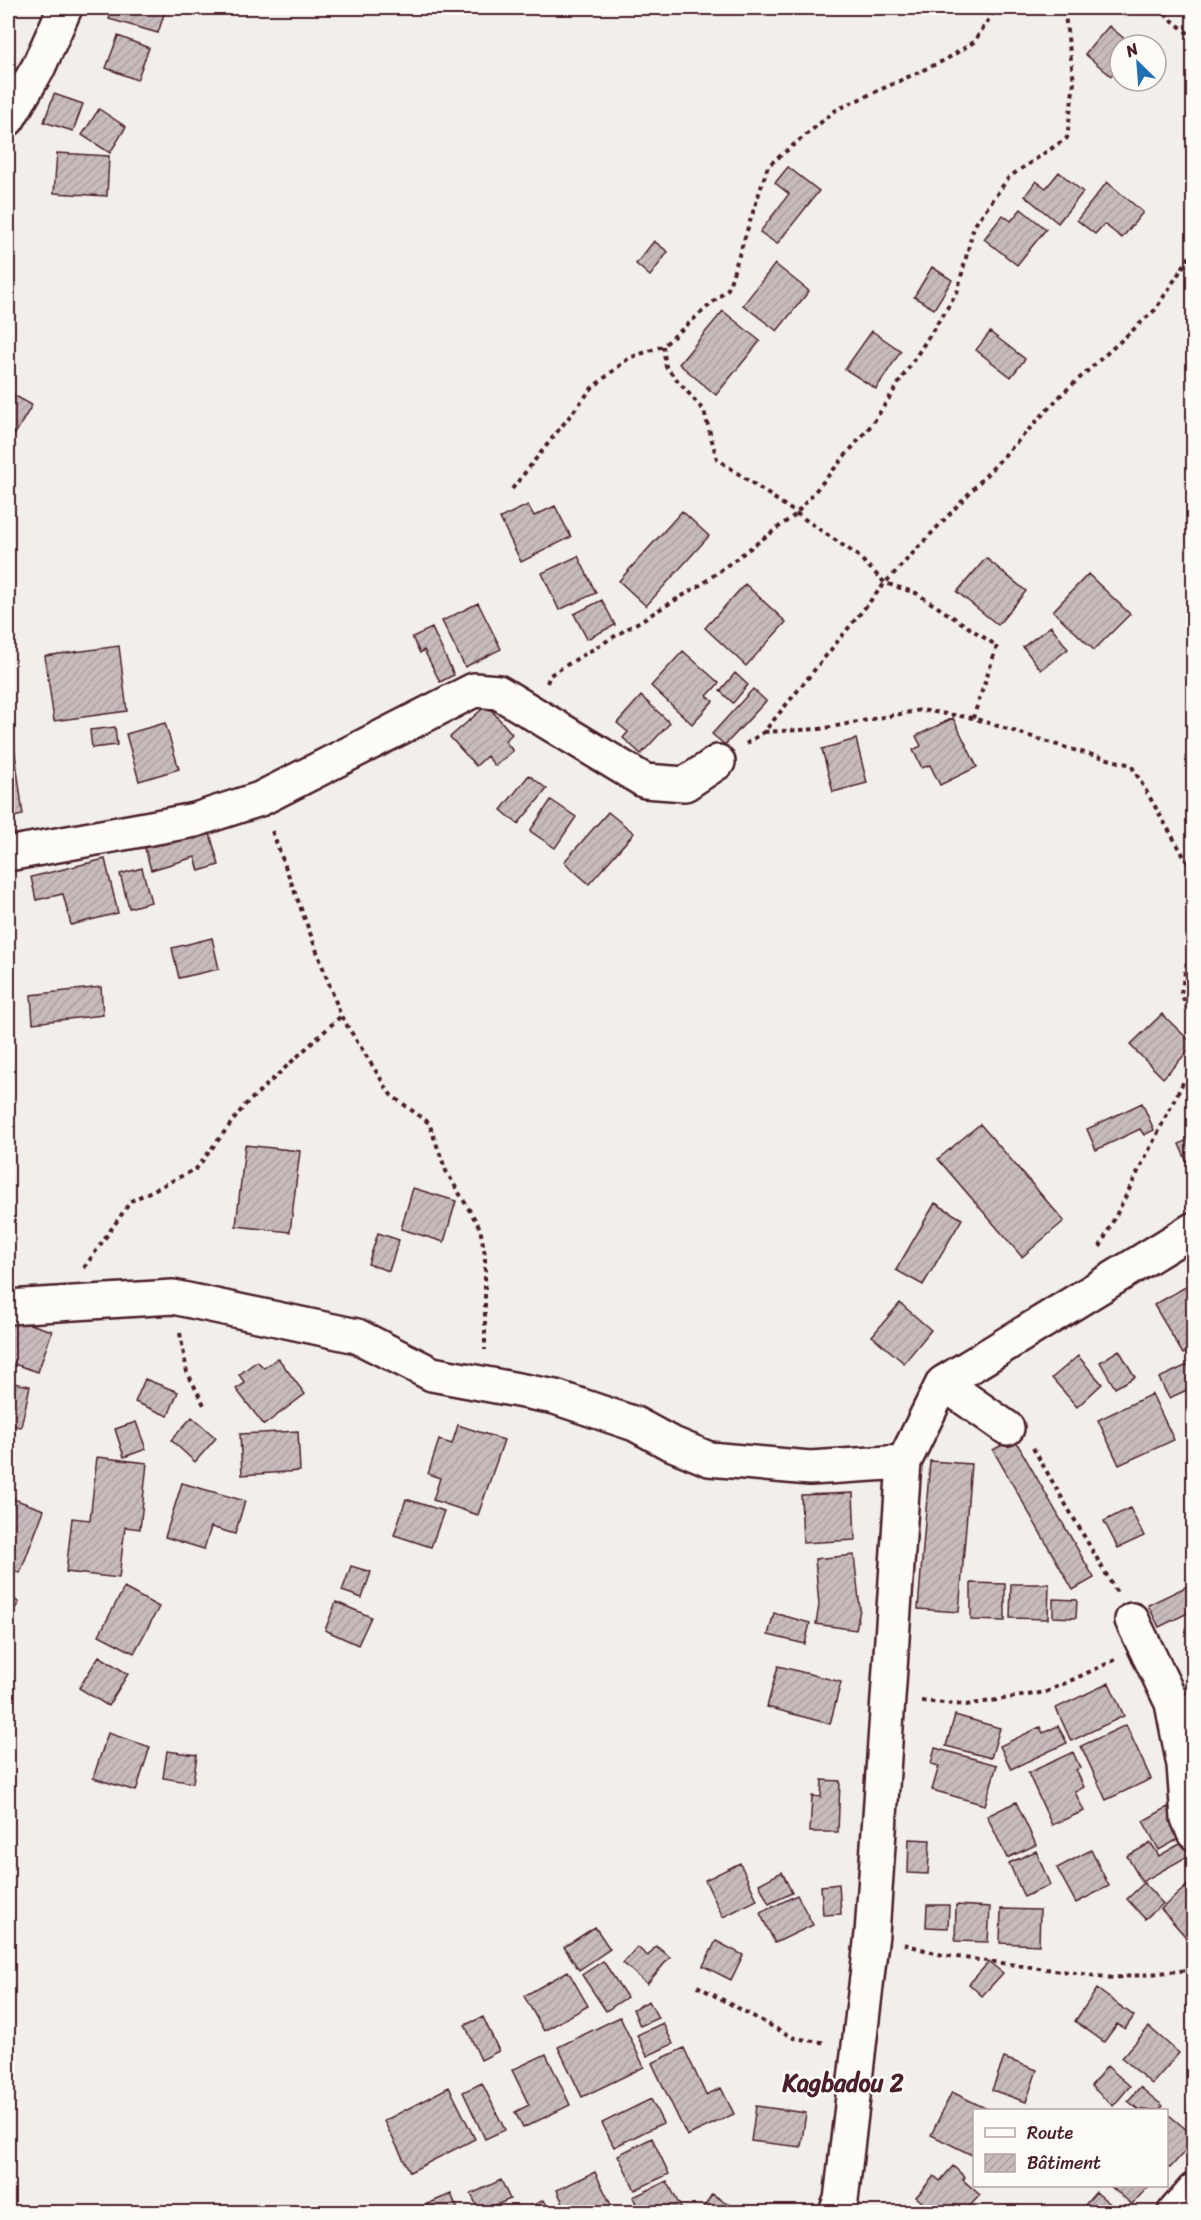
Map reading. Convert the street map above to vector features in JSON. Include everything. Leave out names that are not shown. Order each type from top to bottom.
[{"type":"street","points":[[8,119],[38,68],[65,8]]},
{"type":"street","points":[[8,854],[195,820],[260,799],[474,690],[498,692],[645,781],[685,784],[718,762]]},
{"type":"street","points":[[836,2212],[841,2200],[872,1934],[904,1462],[943,1383],[1092,1289],[1194,1229]]},
{"type":"street","points":[[8,1307],[173,1297],[357,1336],[432,1374],[555,1397],[625,1420],[709,1459],[810,1468],[904,1462]]},
{"type":"street","points":[[943,1383],[1007,1428]]},
{"type":"street","points":[[1138,1633],[1172,1703],[1184,1765],[1188,1818],[1194,1833]]},
{"type":"street","points":[[1175,2212],[1194,2190]]},
{"type":"path","points":[[512,489],[592,388],[629,358],[663,346],[728,289],[768,166],[836,110],[945,60],[974,42],[996,8]]},
{"type":"path","points":[[535,715],[550,675],[702,584],[795,515],[873,423],[957,293],[974,226],[1009,177],[1067,138],[1074,82],[1064,8]]},
{"type":"path","points":[[1156,8],[1194,38]]},
{"type":"path","points":[[718,762],[764,732],[885,583],[1062,394],[1155,310],[1194,250]]},
{"type":"path","points":[[663,346],[666,368],[704,411],[717,459],[795,515],[857,555],[885,583],[916,593],[997,646],[973,718]]},
{"type":"path","points":[[764,732],[820,729],[921,710],[973,718],[1070,749],[1131,765],[1189,865],[1194,893]]},
{"type":"path","points":[[260,799],[341,1016],[391,1095],[429,1123],[446,1171],[480,1228],[485,1255],[485,1384]]},
{"type":"path","points":[[1194,927],[1181,993],[1194,1027]]},
{"type":"path","points":[[59,1303],[131,1201],[196,1169],[245,1105],[341,1016]]},
{"type":"path","points":[[1092,1289],[1101,1240],[1194,1061]]},
{"type":"path","points":[[173,1297],[187,1372],[204,1405]]},
{"type":"path","points":[[887,1698],[966,1705],[1046,1692],[1138,1633],[1030,1443],[1007,1428]]},
{"type":"path","points":[[872,1934],[942,1955],[1113,1978],[1188,1970],[1194,1967]]},
{"type":"path","points":[[697,1986],[794,2038],[859,2047]]},
{"type":"building","points":[[113,8],[166,8],[158,33],[109,19]]},
{"type":"building","points":[[1109,26],[1117,33],[1108,33],[1108,73],[1085,54]]},
{"type":"building","points":[[118,36],[149,48],[137,80],[106,68]]},
{"type":"building","points":[[54,94],[83,104],[73,131],[44,122]]},
{"type":"building","points":[[99,109],[126,127],[110,153],[82,135]]},
{"type":"building","points":[[57,153],[109,156],[107,196],[54,193]]},
{"type":"building","points":[[788,167],[819,191],[777,244],[760,232],[789,194],[775,183]]},
{"type":"building","points":[[1059,172],[1083,192],[1058,223],[1025,196],[1036,181],[1046,188]]},
{"type":"building","points":[[1107,182],[1143,212],[1122,238],[1104,224],[1095,234],[1077,220]]},
{"type":"building","points":[[1021,209],[1046,229],[1017,265],[984,239],[1003,215],[1011,221]]},
{"type":"building","points":[[654,241],[668,252],[650,276],[636,264]]},
{"type":"building","points":[[775,264],[809,291],[777,331],[743,305]]},
{"type":"building","points":[[932,267],[952,280],[934,309],[914,297]]},
{"type":"building","points":[[723,311],[760,341],[716,395],[679,364]]},
{"type":"building","points":[[872,331],[901,351],[876,389],[845,369]]},
{"type":"building","points":[[990,332],[1025,359],[1011,377],[976,350]]},
{"type":"building","points":[[8,392],[32,405],[8,446]]},
{"type":"building","points":[[528,505],[534,516],[555,506],[571,537],[521,562],[500,518]]},
{"type":"building","points":[[682,511],[709,536],[646,606],[619,581]]},
{"type":"building","points":[[578,556],[596,593],[559,610],[542,573]]},
{"type":"building","points":[[986,558],[1026,591],[998,625],[957,592]]},
{"type":"building","points":[[1088,574],[1130,614],[1094,650],[1053,611]]},
{"type":"building","points":[[745,584],[786,622],[746,666],[705,628]]},
{"type":"building","points":[[602,600],[615,625],[587,639],[574,614]]},
{"type":"building","points":[[478,603],[501,649],[465,667],[442,621]]},
{"type":"building","points":[[1051,626],[1068,649],[1041,670],[1023,647]]},
{"type":"building","points":[[432,628],[454,675],[440,682],[424,650],[420,653],[412,637]]},
{"type":"building","points":[[119,646],[127,711],[54,721],[45,656]]},
{"type":"building","points":[[683,651],[719,683],[707,696],[713,701],[692,724],[651,686]]},
{"type":"building","points":[[735,673],[748,685],[733,703],[720,691]]},
{"type":"building","points":[[753,689],[766,701],[725,745],[712,734]]},
{"type":"building","points":[[641,696],[670,723],[641,754],[623,738],[628,732],[617,723]]},
{"type":"building","points":[[487,705],[512,734],[505,741],[513,751],[495,766],[487,756],[476,766],[450,737]]},
{"type":"building","points":[[953,718],[977,767],[940,785],[930,765],[922,768],[913,750],[921,746],[916,736]]},
{"type":"building","points":[[165,723],[179,769],[139,781],[126,734]]},
{"type":"building","points":[[115,727],[117,745],[92,748],[90,730]]},
{"type":"building","points":[[856,739],[867,783],[833,792],[822,749]]},
{"type":"building","points":[[14,745],[23,815],[8,818],[8,746]]},
{"type":"building","points":[[529,775],[547,789],[518,824],[501,810]]},
{"type":"building","points":[[551,800],[576,817],[555,848],[530,831]]},
{"type":"building","points":[[608,812],[634,833],[589,884],[564,862]]},
{"type":"building","points":[[208,827],[219,865],[199,871],[195,857],[151,870],[144,845]]},
{"type":"building","points":[[105,859],[118,913],[71,925],[63,894],[36,900],[31,877]]},
{"type":"building","points":[[142,868],[151,902],[129,908],[120,874]]},
{"type":"building","points":[[212,938],[219,969],[179,978],[172,948]]},
{"type":"building","points":[[101,987],[103,1015],[33,1023],[31,995]]},
{"type":"building","points":[[1162,1014],[1194,1045],[1163,1078],[1130,1045]]},
{"type":"building","points":[[1142,1103],[1154,1130],[1144,1135],[1140,1129],[1096,1150],[1087,1129]]},
{"type":"building","points":[[980,1124],[1064,1221],[1022,1257],[938,1159]]},
{"type":"building","points":[[1194,1137],[1194,1170],[1191,1171],[1179,1144]]},
{"type":"building","points":[[245,1145],[300,1151],[290,1232],[236,1226]]},
{"type":"building","points":[[413,1188],[456,1201],[444,1242],[401,1229]]},
{"type":"building","points":[[935,1203],[962,1219],[923,1285],[896,1270]]},
{"type":"building","points":[[378,1233],[399,1240],[389,1271],[368,1264]]},
{"type":"building","points":[[1194,1282],[1194,1348],[1183,1354],[1154,1305]]},
{"type":"building","points":[[900,1303],[931,1330],[904,1363],[872,1336]]},
{"type":"building","points":[[11,1318],[52,1331],[38,1372],[8,1362],[8,1329]]},
{"type":"building","points":[[1119,1350],[1135,1377],[1115,1388],[1100,1362]]},
{"type":"building","points":[[1078,1356],[1102,1384],[1077,1407],[1052,1378]]},
{"type":"building","points":[[278,1358],[305,1394],[264,1425],[236,1389],[245,1383],[239,1375],[257,1361],[264,1368]]},
{"type":"building","points":[[1194,1362],[1194,1387],[1169,1398],[1159,1378]]},
{"type":"building","points":[[145,1379],[178,1392],[168,1416],[135,1402]]},
{"type":"building","points":[[8,1382],[30,1386],[21,1427],[8,1425]]},
{"type":"building","points":[[1152,1394],[1174,1440],[1119,1465],[1098,1420]]},
{"type":"building","points":[[192,1417],[216,1438],[195,1462],[171,1440]]},
{"type":"building","points":[[136,1422],[146,1449],[124,1457],[115,1429]]},
{"type":"building","points":[[458,1425],[504,1440],[478,1515],[433,1500],[440,1478],[428,1474],[439,1440],[452,1444]]},
{"type":"building","points":[[298,1431],[300,1471],[242,1475],[240,1434]]},
{"type":"building","points":[[1014,1438],[1094,1578],[1073,1590],[993,1450]]},
{"type":"building","points":[[8,1441],[12,1442],[8,1457]]},
{"type":"building","points":[[97,1457],[147,1463],[140,1529],[125,1527],[119,1578],[66,1572],[72,1518],[90,1520]]},
{"type":"building","points":[[930,1461],[971,1464],[959,1612],[918,1609]]},
{"type":"building","points":[[182,1483],[245,1501],[235,1534],[211,1527],[204,1549],[165,1537]]},
{"type":"building","points":[[853,1493],[855,1540],[803,1543],[801,1495]]},
{"type":"building","points":[[8,1497],[44,1510],[20,1573],[8,1568]]},
{"type":"building","points":[[406,1499],[444,1511],[431,1547],[394,1535]]},
{"type":"building","points":[[1130,1508],[1144,1536],[1118,1548],[1104,1521]]},
{"type":"building","points":[[854,1555],[860,1609],[856,1630],[816,1624],[819,1605],[815,1559]]},
{"type":"building","points":[[351,1566],[371,1572],[362,1598],[342,1591]]},
{"type":"building","points":[[971,1583],[1005,1584],[1005,1621],[971,1620]]},
{"type":"building","points":[[1194,1583],[1194,1610],[1159,1627],[1148,1605]]},
{"type":"building","points":[[1011,1584],[1049,1584],[1048,1619],[1010,1618]]},
{"type":"building","points":[[124,1588],[159,1607],[134,1653],[99,1635]]},
{"type":"building","points":[[8,1594],[19,1603],[8,1618]]},
{"type":"building","points":[[1053,1599],[1077,1600],[1076,1618],[1053,1617]]},
{"type":"building","points":[[336,1602],[371,1617],[358,1645],[325,1630]]},
{"type":"building","points":[[774,1613],[810,1623],[805,1644],[768,1635]]},
{"type":"building","points":[[99,1656],[128,1674],[108,1706],[79,1688]]},
{"type":"building","points":[[778,1666],[841,1682],[830,1724],[767,1707]]},
{"type":"building","points":[[1109,1683],[1124,1716],[1071,1741],[1056,1708]]},
{"type":"building","points":[[955,1715],[1000,1728],[991,1758],[946,1746]]},
{"type":"building","points":[[1126,1725],[1151,1779],[1106,1800],[1081,1746]]},
{"type":"building","points":[[1058,1726],[1067,1743],[1011,1769],[1000,1746],[1040,1727],[1043,1733]]},
{"type":"building","points":[[108,1733],[150,1747],[136,1791],[93,1778]]},
{"type":"building","points":[[935,1748],[997,1765],[985,1805],[932,1790],[939,1766],[931,1764]]},
{"type":"building","points":[[167,1751],[197,1755],[193,1783],[163,1778]]},
{"type":"building","points":[[1073,1752],[1080,1768],[1076,1770],[1084,1787],[1075,1792],[1084,1811],[1052,1825],[1028,1773]]},
{"type":"building","points":[[822,1780],[840,1781],[838,1832],[810,1832],[812,1796],[821,1797]]},
{"type":"building","points":[[1016,1802],[1036,1845],[1007,1858],[987,1816]]},
{"type":"building","points":[[1168,1807],[1184,1836],[1159,1850],[1143,1821]]},
{"type":"building","points":[[909,1839],[930,1840],[928,1874],[908,1873]]},
{"type":"building","points":[[1183,1842],[1190,1855],[1142,1882],[1127,1856],[1151,1843],[1159,1856]]},
{"type":"building","points":[[1091,1850],[1109,1886],[1076,1903],[1057,1868]]},
{"type":"building","points":[[1036,1851],[1050,1885],[1024,1897],[1009,1863]]},
{"type":"building","points":[[740,1863],[757,1900],[723,1917],[705,1880]]},
{"type":"building","points":[[782,1872],[792,1893],[769,1904],[759,1884]]},
{"type":"building","points":[[1144,1883],[1163,1904],[1145,1919],[1127,1899]]},
{"type":"building","points":[[1190,1883],[1194,1887],[1194,1946],[1161,1909]]},
{"type":"building","points":[[839,1884],[841,1914],[823,1915],[821,1886]]},
{"type":"building","points":[[797,1895],[813,1925],[775,1943],[760,1913]]},
{"type":"building","points":[[927,1905],[949,1905],[948,1928],[926,1927]]},
{"type":"building","points":[[956,1905],[990,1907],[988,1942],[955,1941]]},
{"type":"building","points":[[1001,1909],[1040,1910],[1039,1945],[1000,1943]]},
{"type":"building","points":[[595,1927],[610,1949],[579,1970],[564,1947]]},
{"type":"building","points":[[716,1941],[743,1955],[731,1980],[703,1966]]},
{"type":"building","points":[[656,1946],[670,1957],[647,1984],[623,1963],[637,1947],[648,1956]]},
{"type":"building","points":[[603,1961],[627,1997],[606,2011],[582,1975]]},
{"type":"building","points":[[989,1962],[1003,1973],[982,1996],[969,1984]]},
{"type":"building","points":[[568,1971],[588,2006],[544,2031],[524,1996]]},
{"type":"building","points":[[1097,1989],[1134,2016],[1125,2029],[1117,2024],[1104,2042],[1075,2021]]},
{"type":"building","points":[[649,2001],[658,2018],[640,2026],[633,2009]]},
{"type":"building","points":[[483,2017],[499,2051],[481,2060],[465,2025]]},
{"type":"building","points":[[620,2017],[644,2067],[582,2097],[558,2047]]},
{"type":"building","points":[[663,2023],[673,2044],[647,2056],[637,2035]]},
{"type":"building","points":[[1149,2027],[1179,2053],[1152,2084],[1122,2058]]},
{"type":"building","points":[[684,2048],[706,2095],[721,2088],[734,2114],[687,2136],[652,2063]]},
{"type":"building","points":[[546,2054],[570,2105],[523,2128],[515,2112],[529,2105],[512,2070]]},
{"type":"building","points":[[1004,2058],[1037,2070],[1026,2102],[992,2090]]},
{"type":"building","points":[[1107,2066],[1130,2086],[1113,2106],[1091,2086]]},
{"type":"building","points":[[482,2083],[505,2130],[485,2139],[463,2092]]},
{"type":"building","points":[[449,2087],[475,2139],[410,2172],[384,2121]]},
{"type":"building","points":[[1140,2087],[1163,2106],[1160,2109],[1138,2109],[1128,2101]]},
{"type":"building","points":[[952,2092],[987,2109],[973,2109],[973,2156],[931,2135]]},
{"type":"building","points":[[651,2099],[663,2123],[614,2147],[602,2123]]},
{"type":"building","points":[[756,2106],[806,2113],[801,2147],[751,2141]]},
{"type":"building","points":[[1168,2116],[1194,2136],[1194,2141],[1170,2168],[1168,2166]]},
{"type":"building","points":[[652,2138],[669,2174],[635,2190],[618,2155]]},
{"type":"building","points":[[953,2166],[965,2177],[963,2180],[980,2195],[964,2212],[920,2212],[916,2208],[922,2202],[916,2197],[934,2176],[940,2181]]},
{"type":"building","points":[[595,2172],[613,2209],[607,2212],[567,2212],[557,2190]]},
{"type":"building","points":[[501,2180],[510,2199],[480,2212],[471,2194]]},
{"type":"building","points":[[667,2181],[683,2212],[660,2212],[658,2207],[640,2212],[633,2197]]},
{"type":"building","points":[[1111,2187],[1148,2187],[1132,2204]]},
{"type":"building","points":[[1096,2192],[1120,2212],[1079,2212]]},
{"type":"building","points":[[451,2194],[459,2212],[414,2212],[413,2210]]},
{"type":"building","points":[[712,2194],[742,2212],[701,2212]]},
{"type":"building","points":[[544,2200],[550,2212],[518,2212],[527,2208]]},
{"type":"building","points":[[312,2206],[321,2212],[308,2212]]},
{"type":"district","name":"Kagbadou 2","points":[[843,2083]]}]
